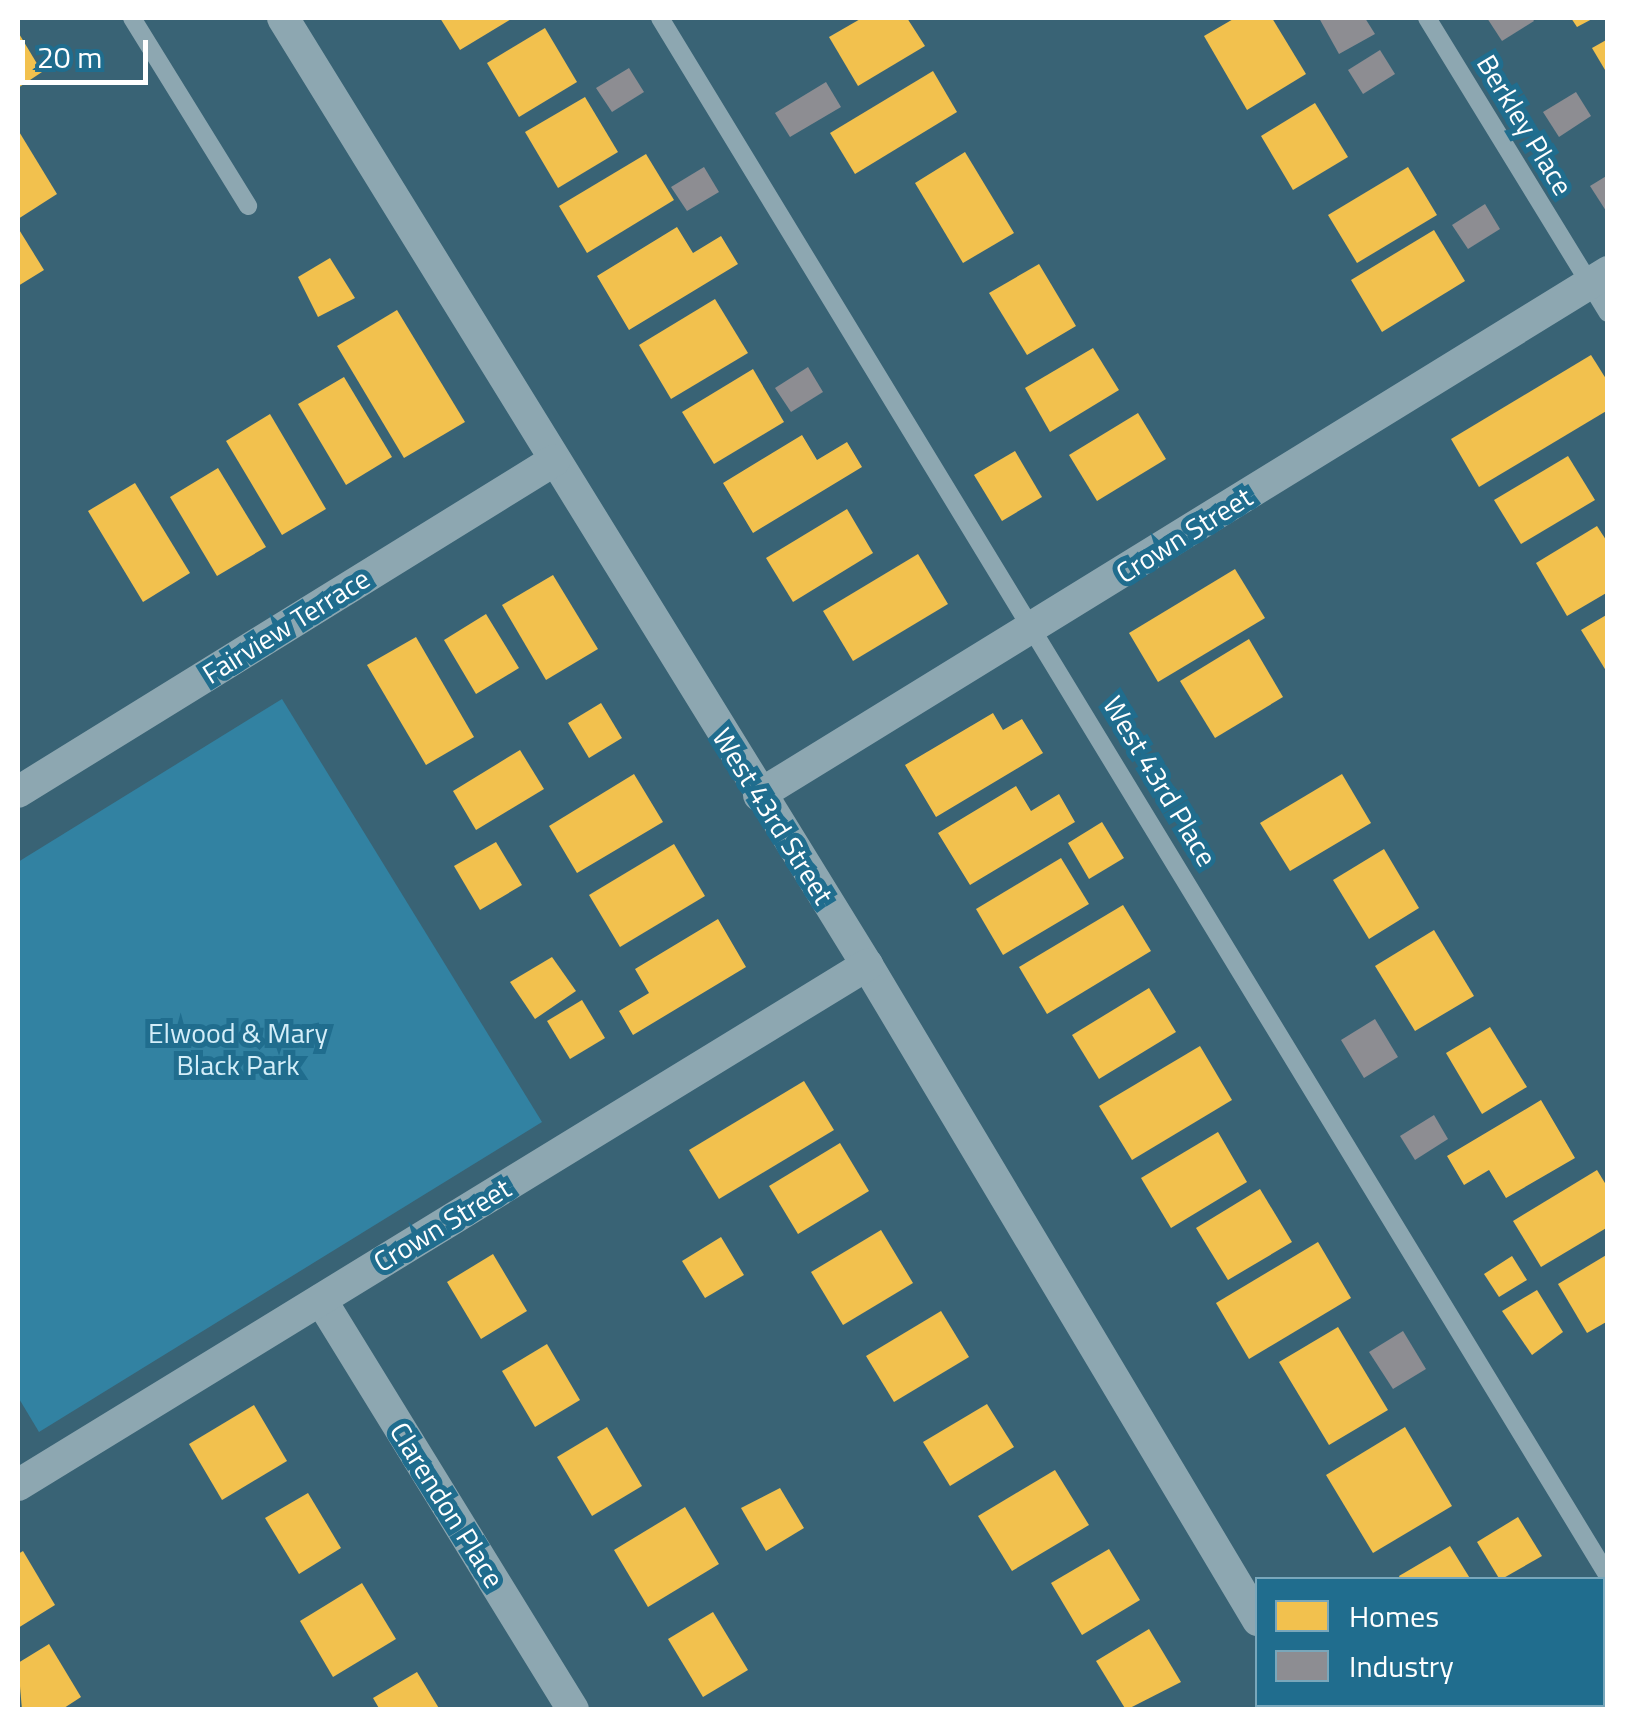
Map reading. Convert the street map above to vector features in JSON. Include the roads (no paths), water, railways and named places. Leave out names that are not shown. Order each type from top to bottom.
[{"type":"street","name":"West 43rd Street","points":[[282,18],[866,966],[1255,1615]]},
{"type":"street","name":"Crown Street","points":[[760,796],[1598,278]]},
{"type":"street","name":"Fairview Terrace","points":[[18,792],[554,460]]},
{"type":"street","name":"Crown Street","points":[[18,1486],[866,966]]},
{"type":"street","name":"Clarendon Place","points":[[321,1300],[573,1710]]},
{"type":"lane","points":[[132,18],[248,206]]},
{"type":"lane","name":"West 43rd Place","points":[[660,18],[1035,627],[1608,1576]]},
{"type":"lane","name":"Berkley Place","points":[[1427,18],[1598,278],[1608,313]]},
{"type":"park label","name":"Elwood & Mary Black Park","points":[[238,1049]]}]
